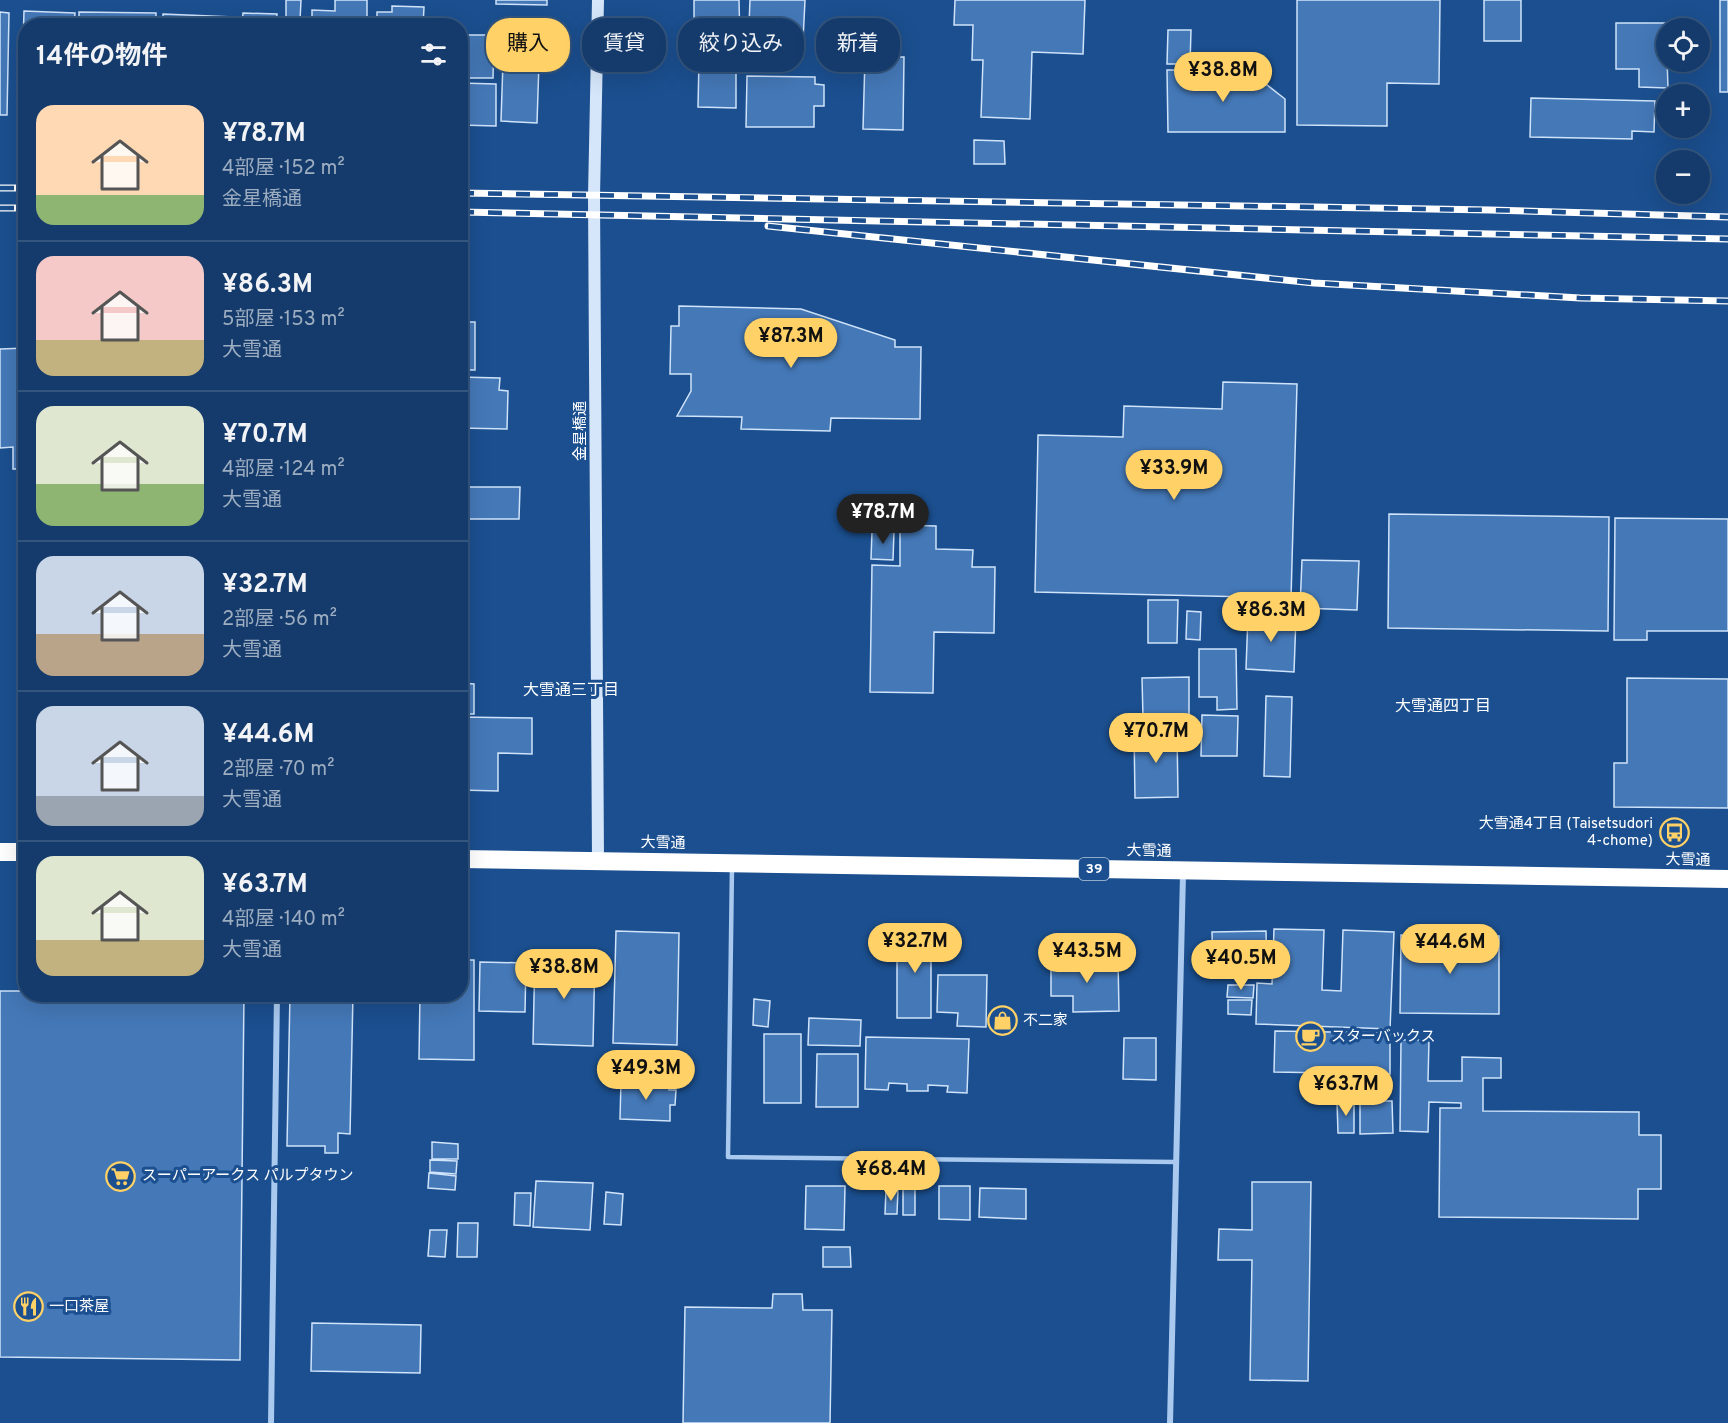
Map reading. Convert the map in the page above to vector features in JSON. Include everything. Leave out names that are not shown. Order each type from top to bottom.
[{"type":"highway","points":[[0,852],[18,852]]},
{"type":"highway","name":"大雪通","points":[[468,859],[1728,879]]},
{"type":"street","name":"金星橋通","points":[[598,0],[594,196],[598,861]]},
{"type":"street","points":[[1170,1423],[1183,870]]},
{"type":"street","points":[[271,1423],[277,1002]]},
{"type":"lane","points":[[732,863],[728,1156],[1176,1162]]},
{"type":"building","points":[[286,0],[301,0],[300,18],[286,18]]},
{"type":"building","points":[[335,0],[367,0],[367,18],[312,18],[312,10],[335,11]]},
{"type":"building","points":[[496,0],[547,0],[547,5],[496,4]]},
{"type":"building","points":[[694,0],[739,0],[739,18],[694,18]]},
{"type":"building","points":[[750,0],[805,0],[804,20],[804,18],[749,18]]},
{"type":"building","points":[[955,0],[1085,0],[1083,54],[1032,52],[1030,119],[981,117],[983,60],[972,60],[973,25],[954,25]]},
{"type":"building","points":[[1297,0],[1440,0],[1439,84],[1387,83],[1387,126],[1297,125]]},
{"type":"building","points":[[1484,0],[1521,0],[1521,41],[1484,41]]},
{"type":"building","points":[[1720,0],[1728,0],[1728,92],[1720,92]]},
{"type":"building","points":[[392,6],[424,7],[423,18],[377,18],[377,12],[392,12]]},
{"type":"building","points":[[24,11],[75,13],[75,18],[24,18]]},
{"type":"building","points":[[0,12],[9,13],[7,115],[0,115]]},
{"type":"building","points":[[79,12],[156,13],[156,18],[79,18]]},
{"type":"building","points":[[243,13],[277,14],[277,18],[243,18]]},
{"type":"building","points":[[163,14],[234,17],[234,18],[163,18]]},
{"type":"building","points":[[1616,23],[1656,23],[1656,72],[1667,72],[1668,84],[1656,84],[1656,88],[1639,87],[1639,69],[1616,69]]},
{"type":"building","points":[[1168,30],[1191,30],[1190,64],[1167,64]]},
{"type":"building","points":[[468,35],[486,35],[486,72],[493,72],[493,78],[468,78]]},
{"type":"building","points":[[900,57],[904,57],[903,130],[863,129],[865,72],[900,72]]},
{"type":"building","points":[[1167,70],[1248,70],[1285,99],[1285,132],[1168,132]]},
{"type":"building","points":[[503,72],[539,72],[537,123],[501,121]]},
{"type":"building","points":[[699,72],[736,72],[736,108],[698,107]]},
{"type":"building","points":[[747,76],[815,77],[815,84],[824,85],[824,106],[814,106],[814,127],[746,127]]},
{"type":"building","points":[[468,83],[496,84],[496,126],[468,125]]},
{"type":"building","points":[[1531,98],[1655,101],[1654,132],[1632,131],[1632,139],[1530,137]]},
{"type":"building","points":[[974,140],[1004,141],[1005,164],[974,164]]},
{"type":"building","points":[[679,306],[801,309],[895,340],[895,347],[921,347],[920,419],[831,418],[830,431],[741,429],[742,417],[677,416],[691,391],[691,374],[670,374],[671,326],[679,326]]},
{"type":"building","points":[[468,322],[475,322],[475,370],[468,370]]},
{"type":"building","points":[[18,348],[18,469],[13,469],[13,447],[0,448],[0,349]]},
{"type":"building","points":[[468,377],[500,378],[499,390],[508,391],[507,429],[468,428]]},
{"type":"building","points":[[1223,382],[1297,384],[1291,598],[1035,592],[1038,435],[1123,437],[1124,406],[1222,409]]},
{"type":"building","points":[[468,487],[520,487],[519,519],[468,519]]},
{"type":"building","points":[[1389,514],[1609,517],[1608,631],[1388,628]]},
{"type":"building","points":[[1615,518],[1728,519],[1728,631],[1647,631],[1647,640],[1614,640]]},
{"type":"building","points":[[900,525],[936,526],[936,549],[973,550],[972,567],[995,567],[994,633],[934,632],[933,693],[870,692],[872,565],[900,566]]},
{"type":"building","points":[[872,531],[894,531],[893,560],[871,559]]},
{"type":"building","points":[[1302,560],[1359,561],[1357,610],[1300,608]]},
{"type":"building","points":[[1148,600],[1178,600],[1177,643],[1148,643]]},
{"type":"building","points":[[1187,611],[1201,612],[1200,640],[1186,639]]},
{"type":"building","points":[[1248,615],[1296,617],[1294,672],[1246,669]]},
{"type":"building","points":[[1199,649],[1236,649],[1237,709],[1217,710],[1217,697],[1199,697]]},
{"type":"building","points":[[1189,677],[1189,717],[1143,718],[1142,678]]},
{"type":"building","points":[[1627,678],[1728,679],[1728,808],[1614,807],[1614,763],[1627,763]]},
{"type":"building","points":[[468,684],[474,684],[474,714],[468,714]]},
{"type":"building","points":[[1266,696],[1292,697],[1290,777],[1264,776]]},
{"type":"building","points":[[1202,715],[1238,716],[1237,756],[1201,756]]},
{"type":"building","points":[[468,717],[532,718],[532,754],[498,753],[498,791],[468,790]]},
{"type":"building","points":[[1134,731],[1177,731],[1178,797],[1135,798]]},
{"type":"building","points":[[909,925],[931,925],[931,1018],[897,1018],[897,938],[909,938]]},
{"type":"building","points":[[1274,929],[1324,930],[1322,990],[1341,991],[1343,930],[1394,932],[1390,1029],[1256,1024],[1257,983],[1272,984]]},
{"type":"building","points":[[616,931],[679,933],[677,1045],[613,1043]]},
{"type":"building","points":[[1266,931],[1267,977],[1213,977],[1212,932]]},
{"type":"building","points":[[1401,935],[1499,936],[1499,1014],[1400,1013]]},
{"type":"building","points":[[535,953],[595,955],[593,1046],[533,1044]]},
{"type":"building","points":[[1118,959],[1119,1011],[1073,1012],[1073,996],[1051,996],[1051,960]]},
{"type":"building","points":[[468,960],[474,960],[474,1060],[419,1059],[420,1002],[468,1002]]},
{"type":"building","points":[[480,962],[526,963],[525,1012],[479,1011]]},
{"type":"building","points":[[938,975],[987,975],[986,1027],[957,1026],[958,1013],[937,1012]]},
{"type":"building","points":[[1228,985],[1254,985],[1253,998],[1227,997]]},
{"type":"building","name":"スーパーアークス パルプタウン","points":[[0,991],[18,991],[18,1002],[244,1002],[240,1360],[0,1357]]},
{"type":"building","points":[[754,999],[770,1001],[768,1027],[753,1025]]},
{"type":"building","points":[[1228,1000],[1252,1000],[1251,1015],[1228,1014]]},
{"type":"building","points":[[290,1002],[353,1002],[350,1134],[338,1133],[338,1153],[325,1153],[325,1146],[287,1146]]},
{"type":"building","points":[[809,1018],[861,1020],[860,1046],[808,1045]]},
{"type":"building","points":[[1275,1031],[1390,1033],[1390,1074],[1274,1072]]},
{"type":"building","points":[[764,1034],[801,1034],[801,1103],[764,1103]]},
{"type":"building","points":[[866,1037],[969,1039],[967,1093],[947,1092],[948,1086],[928,1085],[928,1091],[907,1091],[907,1084],[889,1083],[888,1090],[865,1089]]},
{"type":"building","points":[[1124,1038],[1156,1038],[1156,1080],[1123,1079]]},
{"type":"building","points":[[1401,1040],[1429,1040],[1428,1081],[1462,1081],[1462,1057],[1501,1058],[1501,1078],[1483,1078],[1483,1111],[1639,1112],[1639,1135],[1661,1135],[1661,1189],[1638,1189],[1638,1219],[1439,1217],[1440,1108],[1461,1108],[1461,1103],[1429,1102],[1428,1132],[1400,1131]]},
{"type":"building","points":[[817,1054],[858,1054],[858,1107],[816,1107]]},
{"type":"building","points":[[621,1081],[669,1082],[669,1090],[676,1090],[675,1105],[670,1105],[670,1121],[620,1119]]},
{"type":"building","points":[[1354,1101],[1354,1133],[1338,1133],[1337,1102]]},
{"type":"building","points":[[1360,1101],[1392,1101],[1393,1133],[1360,1134]]},
{"type":"building","points":[[432,1142],[458,1144],[458,1159],[432,1159]]},
{"type":"building","points":[[430,1160],[457,1161],[456,1174],[430,1172]]},
{"type":"building","points":[[429,1173],[456,1176],[455,1190],[428,1188]]},
{"type":"building","points":[[536,1181],[593,1183],[590,1230],[533,1227]]},
{"type":"building","points":[[1252,1182],[1311,1182],[1308,1381],[1250,1380],[1252,1260],[1218,1260],[1219,1229],[1252,1230]]},
{"type":"building","points":[[806,1186],[845,1186],[844,1230],[805,1229]]},
{"type":"building","points":[[939,1186],[970,1186],[970,1220],[939,1219]]},
{"type":"building","points":[[903,1187],[915,1188],[915,1215],[903,1215]]},
{"type":"building","points":[[980,1188],[1026,1189],[1026,1219],[979,1217]]},
{"type":"building","points":[[886,1189],[898,1189],[897,1214],[885,1214]]},
{"type":"building","points":[[606,1192],[623,1194],[621,1225],[604,1224]]},
{"type":"building","points":[[515,1193],[531,1193],[530,1226],[514,1225]]},
{"type":"building","points":[[458,1223],[478,1223],[477,1257],[457,1257]]},
{"type":"building","points":[[430,1230],[447,1230],[445,1257],[428,1256]]},
{"type":"building","points":[[823,1247],[850,1247],[851,1267],[823,1267]]},
{"type":"building","points":[[773,1294],[802,1294],[803,1310],[832,1310],[830,1423],[683,1423],[685,1307],[772,1308]]},
{"type":"building","points":[[312,1323],[421,1325],[420,1373],[311,1371]]},
{"type":"railway","points":[[0,188],[18,188]]},
{"type":"railway","points":[[468,193],[1490,210],[1728,217]]},
{"type":"railway","points":[[0,208],[18,208]]},
{"type":"railway","points":[[468,212],[1728,239]]},
{"type":"railway","points":[[768,226],[1314,283],[1580,298],[1728,301]]},
{"type":"place","name":"大雪通4丁目 (Taisetsudori 4-chome)","points":[[1674,833]]},
{"type":"place","name":"不二家","points":[[1002,1021]]},
{"type":"place","name":"スターバックス","points":[[1310,1037]]},
{"type":"place","name":"スーパーアークス パルプタウン","points":[[121,1176]]},
{"type":"place","name":"一口茶屋","points":[[28,1307]]},
{"type":"district","name":"大雪通三丁目","points":[[571,691]]},
{"type":"district","name":"大雪通四丁目","points":[[1443,707]]}]
